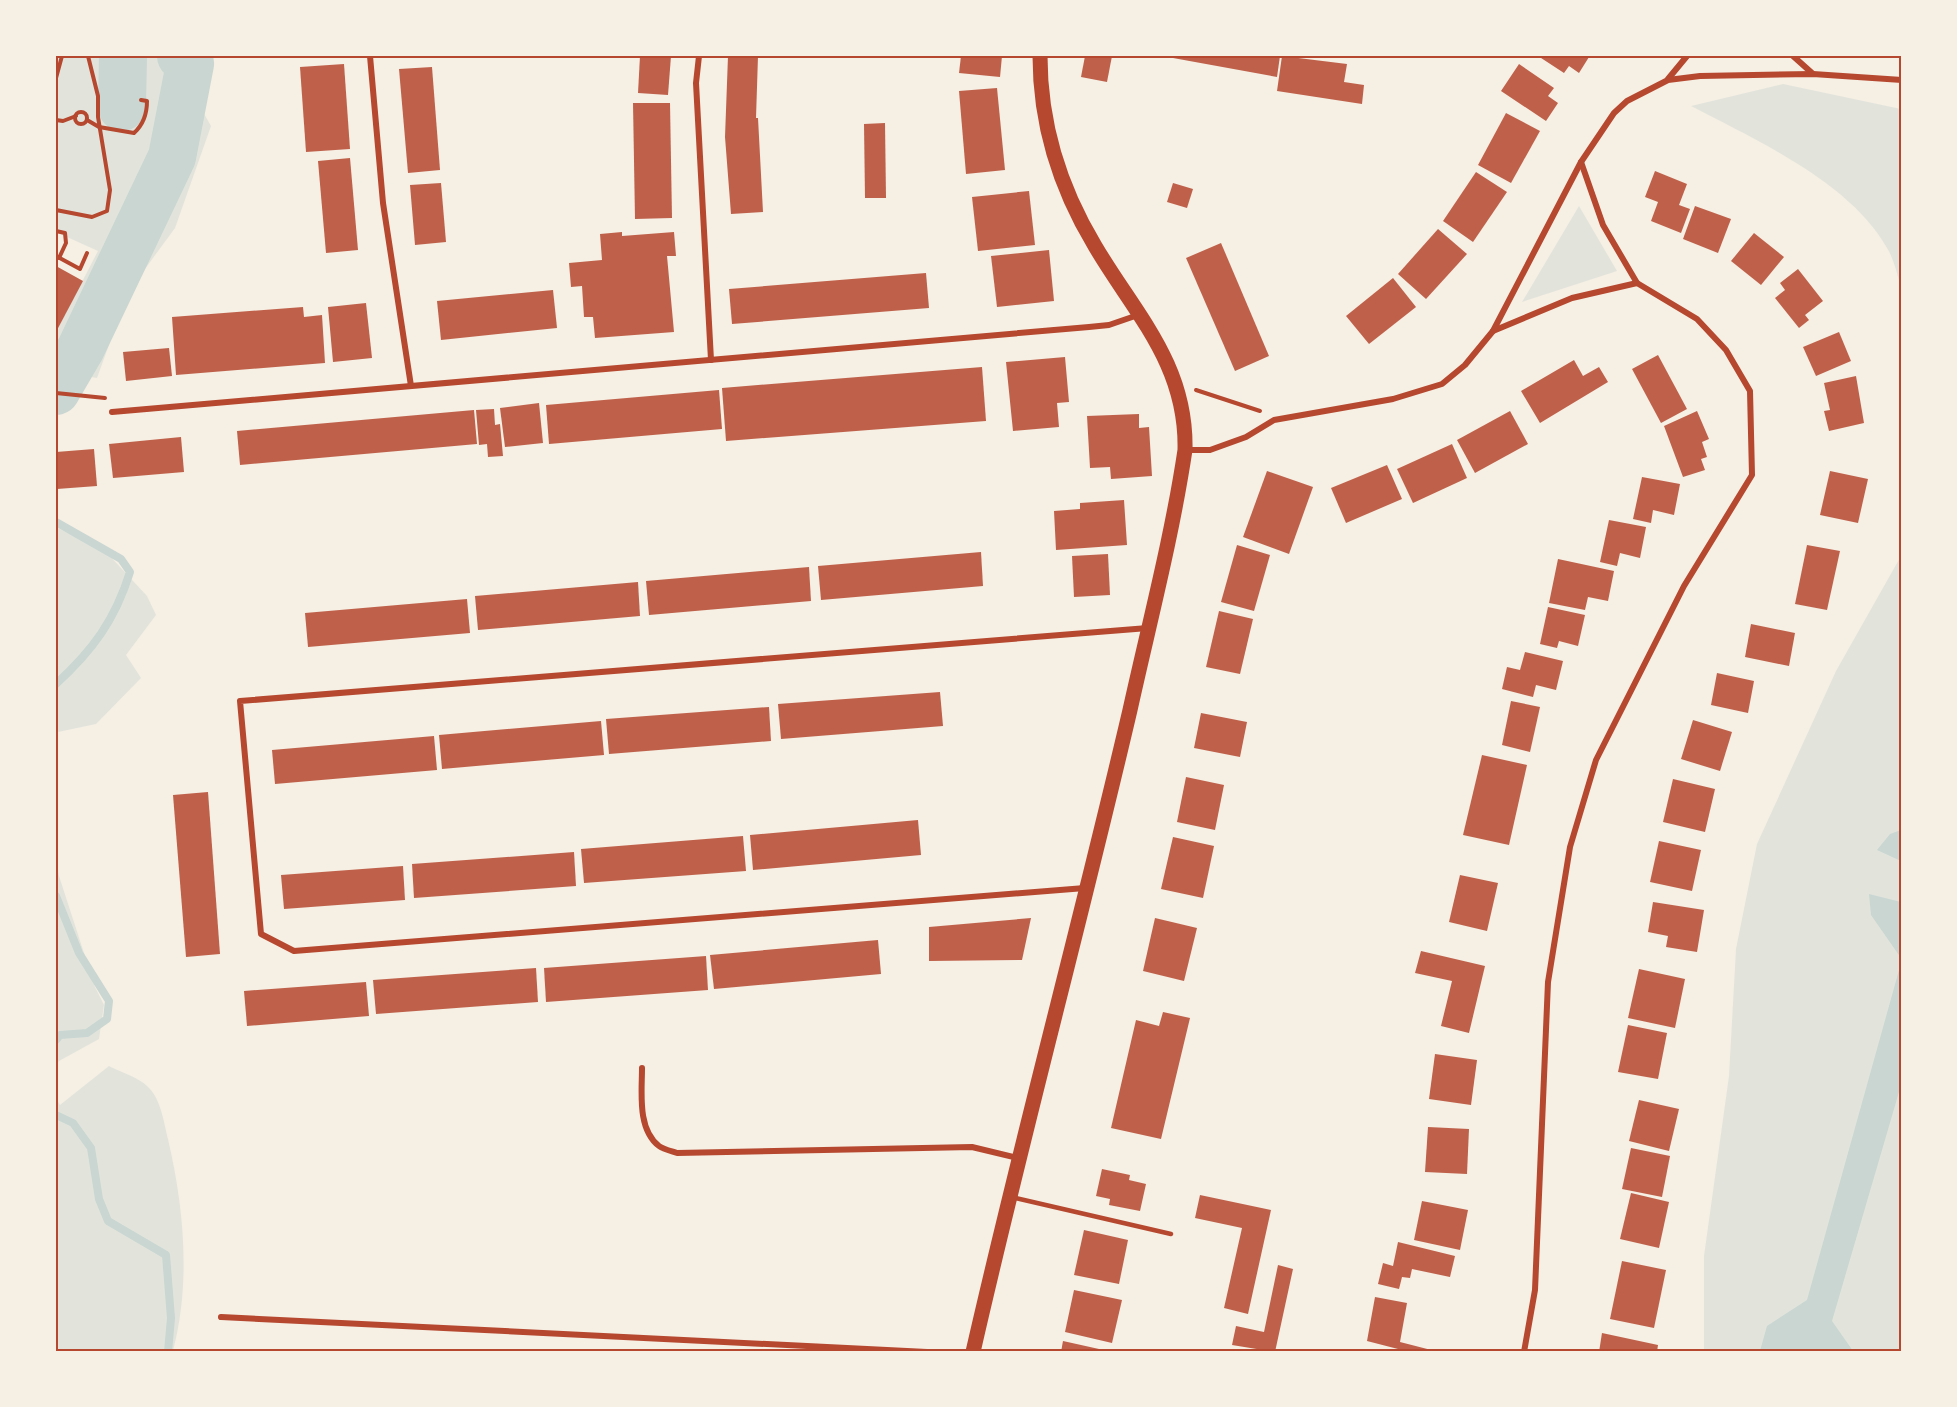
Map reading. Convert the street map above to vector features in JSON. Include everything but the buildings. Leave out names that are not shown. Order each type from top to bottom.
[{"type":"main road","points":[[973,1352],[1018,1158],[1089,888],[1185,450],[1185,431],[1178,394],[1141,314],[1095,246],[1057,163],[1045,123],[1040,88],[1040,56]]},
{"type":"street","points":[[370,56],[383,203],[411,386]]},
{"type":"street","points":[[699,56],[696,83],[711,360]]},
{"type":"street","points":[[1668,80],[1687,56]]},
{"type":"street","points":[[1793,56],[1813,74]]},
{"type":"street","points":[[1185,450],[1210,450],[1246,437],[1274,420],[1393,399],[1442,384],[1465,365],[1493,331],[1581,162],[1614,112],[1627,101],[1668,80],[1700,76],[1813,74],[1902,80]]},
{"type":"street","points":[[1524,1352],[1535,1290],[1548,982],[1570,847],[1596,760],[1684,586],[1752,475],[1750,392],[1726,350],[1697,319],[1637,284],[1603,225],[1581,162]]},
{"type":"street","points":[[1493,331],[1572,298],[1637,284]]},
{"type":"street","points":[[112,412],[1089,327],[1108,325],[1141,314]]},
{"type":"street","points":[[1089,888],[294,951],[261,934],[240,701],[1148,627]]},
{"type":"street","points":[[642,1068],[642,1116],[658,1146],[677,1153],[972,1146],[1018,1158]]},
{"type":"street","points":[[221,1317],[927,1352]]},
{"type":"lane","points":[[1009,1196],[1171,1234]]},
{"type":"path","points":[[56,78],[62,56]]},
{"type":"path","points":[[56,210],[92,217],[107,211],[110,190],[99,127],[98,96],[88,56]]},
{"type":"path","points":[[56,120],[63,121],[83,113],[87,120],[99,127],[134,133],[141,126],[147,112],[147,101],[141,100]]},
{"type":"path","points":[[76,116],[79,124],[87,120]]},
{"type":"path","points":[[56,231],[65,233],[66,243],[57,257],[80,268],[87,253]]},
{"type":"path","points":[[1197,390],[1257,409],[1274,420]]},
{"type":"path","points":[[56,393],[98,396]]},
{"type":"shaded area","points":[[56,56],[179,56],[191,91],[211,126],[175,228],[128,292],[97,378],[56,371],[56,332],[98,251],[56,232]]},
{"type":"shaded area","points":[[1783,84],[1901,109],[1901,287],[1887,248],[1871,224],[1850,203],[1800,165],[1691,106]]},
{"type":"shaded area","points":[[1579,206],[1617,271],[1522,302]]},
{"type":"shaded area","points":[[56,527],[107,553],[147,596],[156,615],[126,655],[141,678],[96,724],[58,732],[56,786]]},
{"type":"shaded area","points":[[1901,556],[1901,1351],[1704,1352],[1704,1256],[1729,1076],[1736,949],[1757,844],[1836,671]]},
{"type":"shaded area","points":[[1901,830],[1901,861],[1877,850],[1890,834]]},
{"type":"shaded area","points":[[56,858],[59,876],[95,987],[104,1005],[99,1039],[59,1061],[56,1066]]},
{"type":"shaded area","points":[[1869,894],[1901,902],[1901,958],[1871,915]]},
{"type":"shaded area","points":[[1901,963],[1901,1085],[1832,1321],[1853,1351],[1760,1351],[1767,1326],[1807,1300]]},
{"type":"shaded area","points":[[109,1066],[141,1081],[153,1093],[162,1112],[174,1165],[181,1218],[184,1272],[179,1325],[173,1351],[56,1351],[56,1098],[60,1105]]},
{"type":"waterway","points":[[122,107],[123,56]]},
{"type":"waterway","points":[[56,391],[81,348],[172,157],[190,64],[181,56]]},
{"type":"waterway","points":[[56,522],[121,559],[130,572],[110,620],[92,646],[56,684]]},
{"type":"waterway","points":[[56,896],[79,953],[109,1001],[107,1019],[87,1033],[60,1035],[56,1040]]},
{"type":"waterway","points":[[56,1115],[73,1123],[91,1148],[99,1199],[108,1221],[166,1255],[171,1318],[168,1352]]}]
